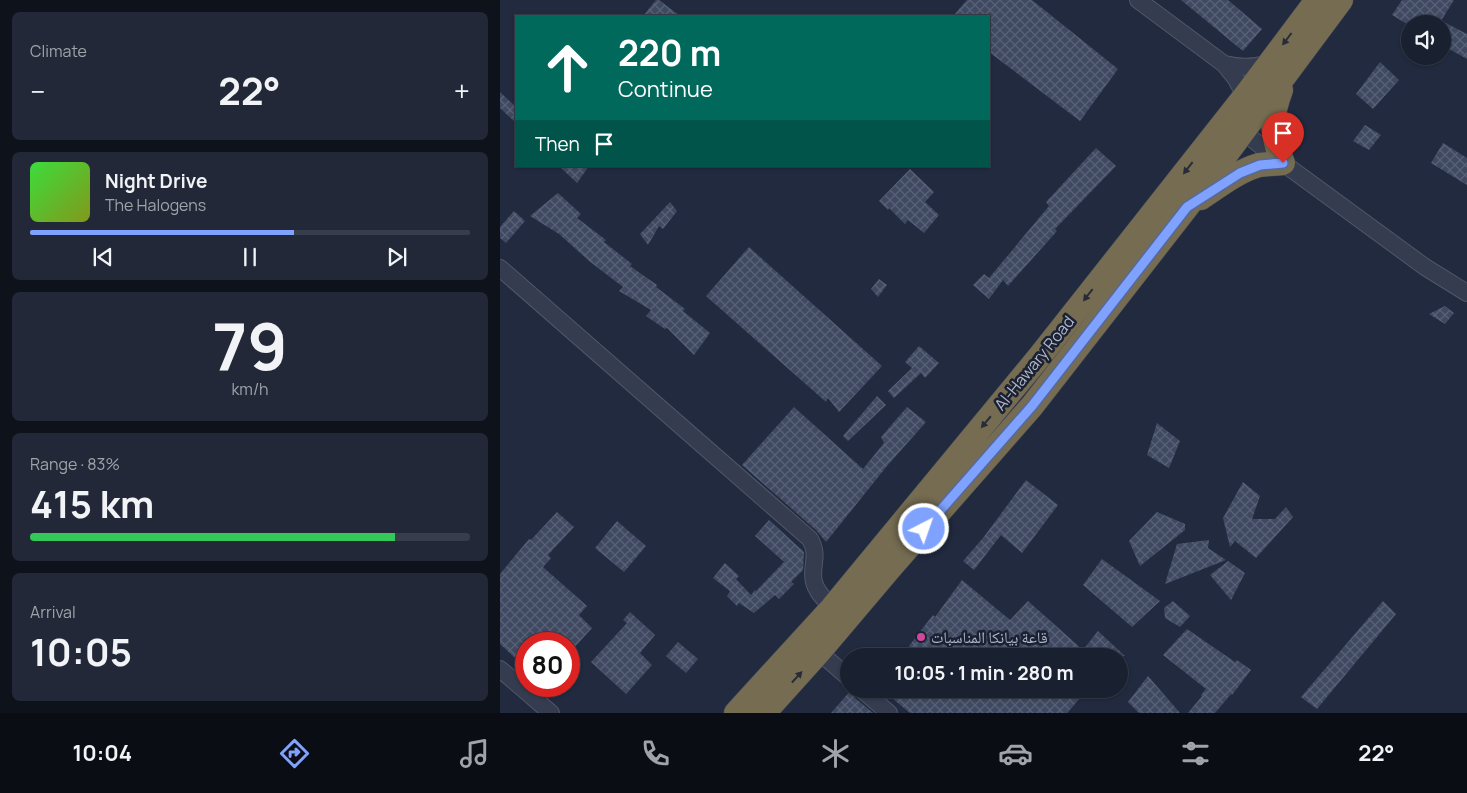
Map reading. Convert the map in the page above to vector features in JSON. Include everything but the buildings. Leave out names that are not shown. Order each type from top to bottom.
[{"type":"highway","name":"Al-Hawary Road","points":[[736,713],[832,608],[883,561],[1032,406],[1243,132],[1317,0]]},
{"type":"highway","name":"Al-Hawary Road","points":[[764,713],[820,652],[883,561],[1040,356],[1244,96],[1279,66],[1340,0]]},
{"type":"highway","points":[[1187,207],[1240,173],[1260,165],[1283,163],[1275,144],[1273,120],[1278,97],[1279,66]]},
{"type":"street","points":[[1138,0],[1224,64],[1236,79],[1244,96]]},
{"type":"street","points":[[1224,64],[1251,67],[1279,66]]},
{"type":"street","points":[[1243,132],[1425,267],[1467,292]]},
{"type":"street","points":[[500,268],[810,540],[815,552],[814,581],[816,587],[832,608]]},
{"type":"street","points":[[820,652],[840,670]]},
{"type":"street","points":[[500,669],[550,713]]},
{"type":"street","points":[[872,698],[889,713]]},
{"type":"place","name":"قاعة بيانكا المناسبات","points":[[921,637]]},
{"type":"route","points":[[924,529],[1032,406],[1187,207],[1240,173],[1260,165],[1283,163]]}]
